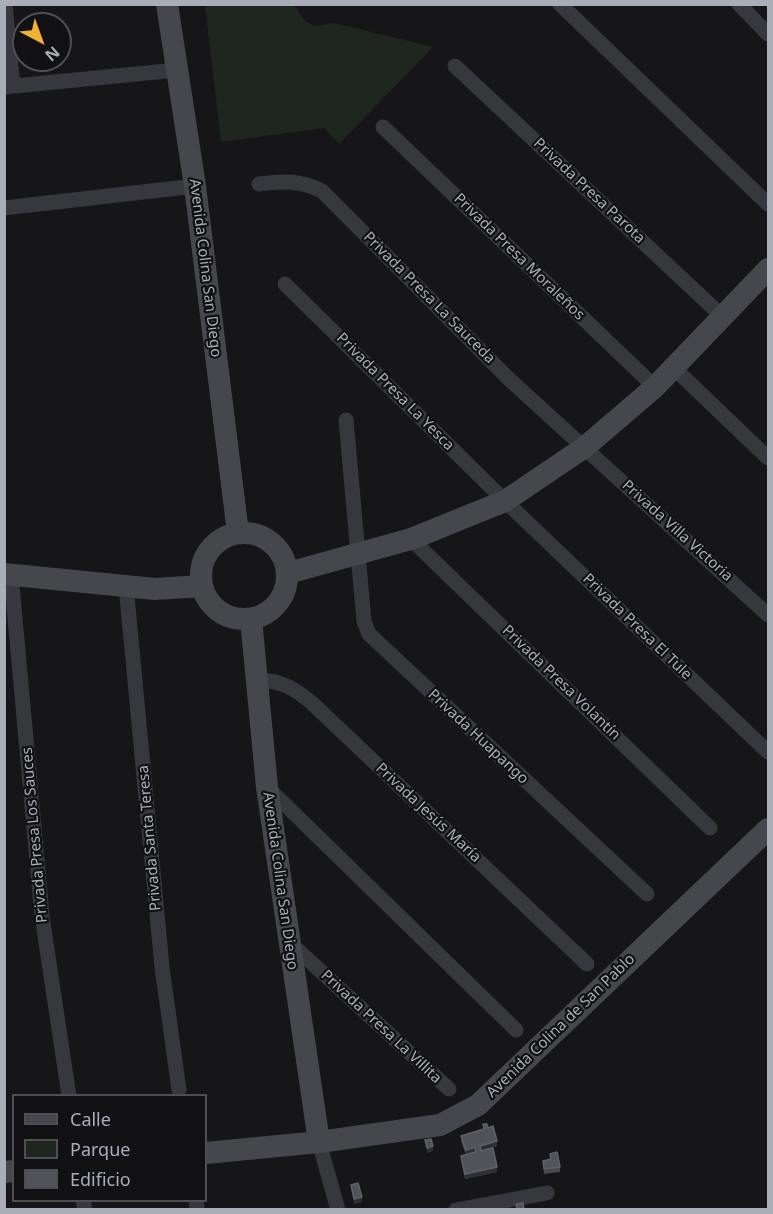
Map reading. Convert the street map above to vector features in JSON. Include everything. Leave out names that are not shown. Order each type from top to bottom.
[{"type":"street","points":[[4,4],[9,87],[177,70]]},
{"type":"street","name":"Avenida Colina San Diego","points":[[167,4],[195,186],[238,533]]},
{"type":"street","points":[[560,4],[768,204]]},
{"type":"street","points":[[739,4],[768,34]]},
{"type":"street","name":"Privada Presa Parota","points":[[455,66],[723,317]]},
{"type":"street","name":"Privada Presa Moraleños","points":[[383,127],[655,387]]},
{"type":"street","name":"Privada Presa La Sauceda","points":[[259,184],[305,182],[322,191],[510,380],[585,447]]},
{"type":"street","points":[[4,208],[195,186]]},
{"type":"street","points":[[288,573],[411,539],[505,501],[585,447],[655,387],[723,317],[766,277]]},
{"type":"street","name":"Privada Presa La Yesca","points":[[285,284],[505,501]]},
{"type":"street","points":[[674,368],[768,458]]},
{"type":"street","name":"Privada Huapango","points":[[346,420],[364,621],[369,634],[647,894]]},
{"type":"street","name":"Privada Villa Victoria","points":[[585,447],[768,615]]},
{"type":"street","name":"Privada Presa El Tule","points":[[505,501],[768,752]]},
{"type":"street","points":[[238,533],[252,533],[277,546],[284,558],[288,573],[286,589],[278,603],[266,614],[251,619],[235,619],[220,612],[209,601],[202,586],[201,572],[209,552],[224,538],[238,533]]},
{"type":"street","name":"Privada Presa Volantín","points":[[411,539],[710,828]]},
{"type":"street","points":[[8,574],[154,589],[202,586]]},
{"type":"street","name":"Privada Presa Los Sauces","points":[[8,574],[42,916],[69,1094]]},
{"type":"street","name":"Privada Santa Teresa","points":[[126,586],[162,967],[178,1090]]},
{"type":"street","name":"Avenida Colina San Diego","points":[[251,619],[267,787],[287,940],[319,1142]]},
{"type":"street","name":"Privada Jesús María","points":[[258,680],[277,681],[293,687],[312,703],[587,964]]},
{"type":"street","points":[[267,787],[516,1030]]},
{"type":"street","name":"Avenida Colina de San Pablo","points":[[207,1153],[319,1142],[440,1125],[478,1105],[768,829]]},
{"type":"street","name":"Privada Presa La Villita","points":[[287,940],[449,1089]]},
{"type":"street","points":[[319,1142],[338,1209]]},
{"type":"street","points":[[456,1209],[547,1193]]},
{"type":"green space","points":[[205,5],[294,5],[305,21],[314,26],[335,23],[433,47],[339,144],[324,128],[221,142]]},
{"type":"building","points":[[483,1124],[487,1124],[488,1128],[493,1126],[497,1141],[480,1146],[481,1151],[493,1148],[497,1167],[465,1174],[461,1156],[476,1152],[475,1147],[466,1150],[461,1136],[484,1129]]},
{"type":"building","points":[[431,1139],[433,1146],[427,1148],[425,1140]]},
{"type":"building","points":[[557,1152],[560,1167],[544,1169],[543,1161],[551,1159],[550,1154]]},
{"type":"building","points":[[358,1183],[362,1197],[354,1199],[351,1185]]},
{"type":"building","points":[[523,1203],[524,1209],[517,1209],[516,1204]]}]
